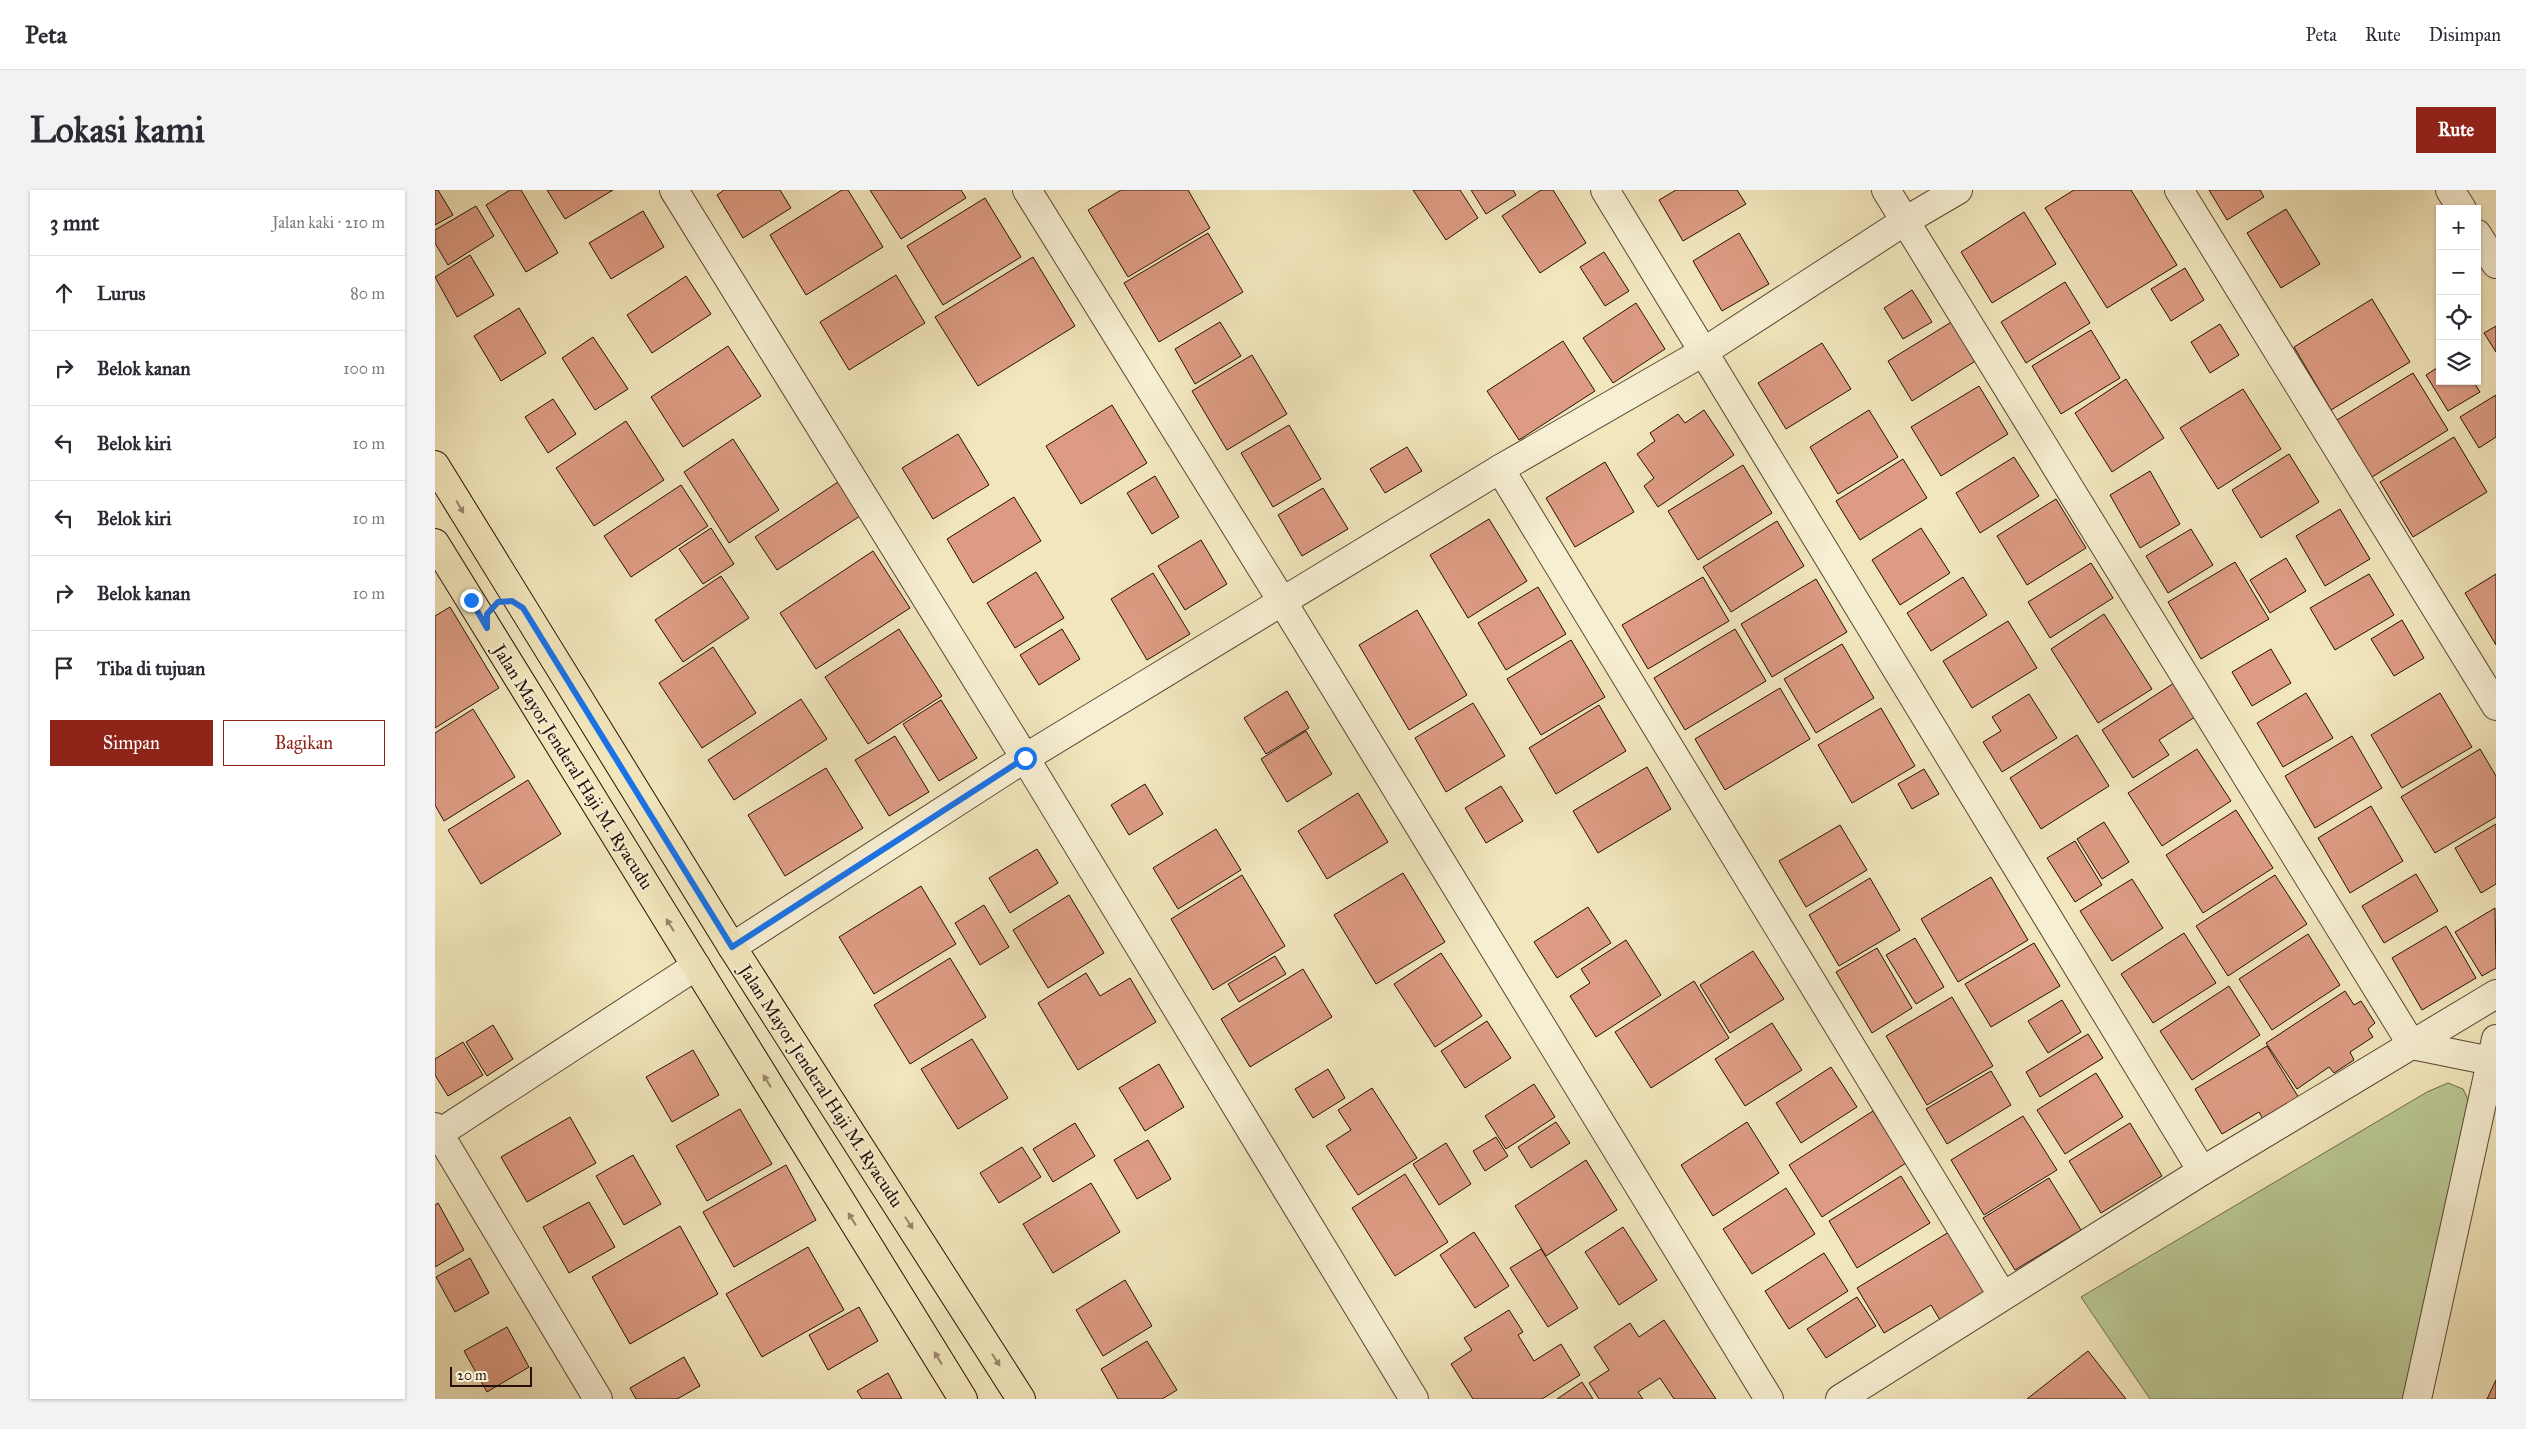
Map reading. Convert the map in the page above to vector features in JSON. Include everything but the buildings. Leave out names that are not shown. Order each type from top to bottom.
[{"type":"main road","name":"Jalan Mayor Jenderal Haji M. Ryacudu","points":[[435,465],[732,947],[1021,1399]]},
{"type":"main road","name":"Jalan Mayor Jenderal Haji M. Ryacudu","points":[[435,543],[963,1399]]},
{"type":"main road","points":[[451,569],[462,576],[475,574],[485,565],[486,548]]},
{"type":"main road","points":[[487,628],[487,614],[498,602],[512,601],[523,608]]},
{"type":"street","points":[[674,190],[1025,758],[1414,1399]]},
{"type":"street","points":[[1027,190],[1282,602],[1769,1399]]},
{"type":"street","points":[[1605,190],[1705,351],[2202,1171]]},
{"type":"street","points":[[1887,190],[2412,1045]]},
{"type":"street","points":[[732,947],[1025,758],[1500,468],[1705,351],[1905,221],[1958,190]]},
{"type":"street","points":[[2179,190],[2496,706]]},
{"type":"street","points":[[2450,190],[2459,205]]},
{"type":"street","points":[[2481,240],[2496,264]]},
{"type":"street","points":[[1500,468],[2002,1295]]},
{"type":"street","points":[[598,1399],[436,1132],[696,966]]},
{"type":"street","points":[[1840,1399],[2002,1295],[2202,1171],[2496,994]]},
{"type":"street","points":[[2412,1045],[2494,1054],[2417,1399]]},
{"type":"green space","points":[[2448,1083],[2463,1089],[2471,1106],[2410,1399],[2150,1399],[2081,1297],[2427,1092]]},
{"type":"route","points":[[471,600],[487,628],[487,614],[495,603],[501,600],[508,600],[518,603],[523,608],[732,947],[1025,758]]}]
